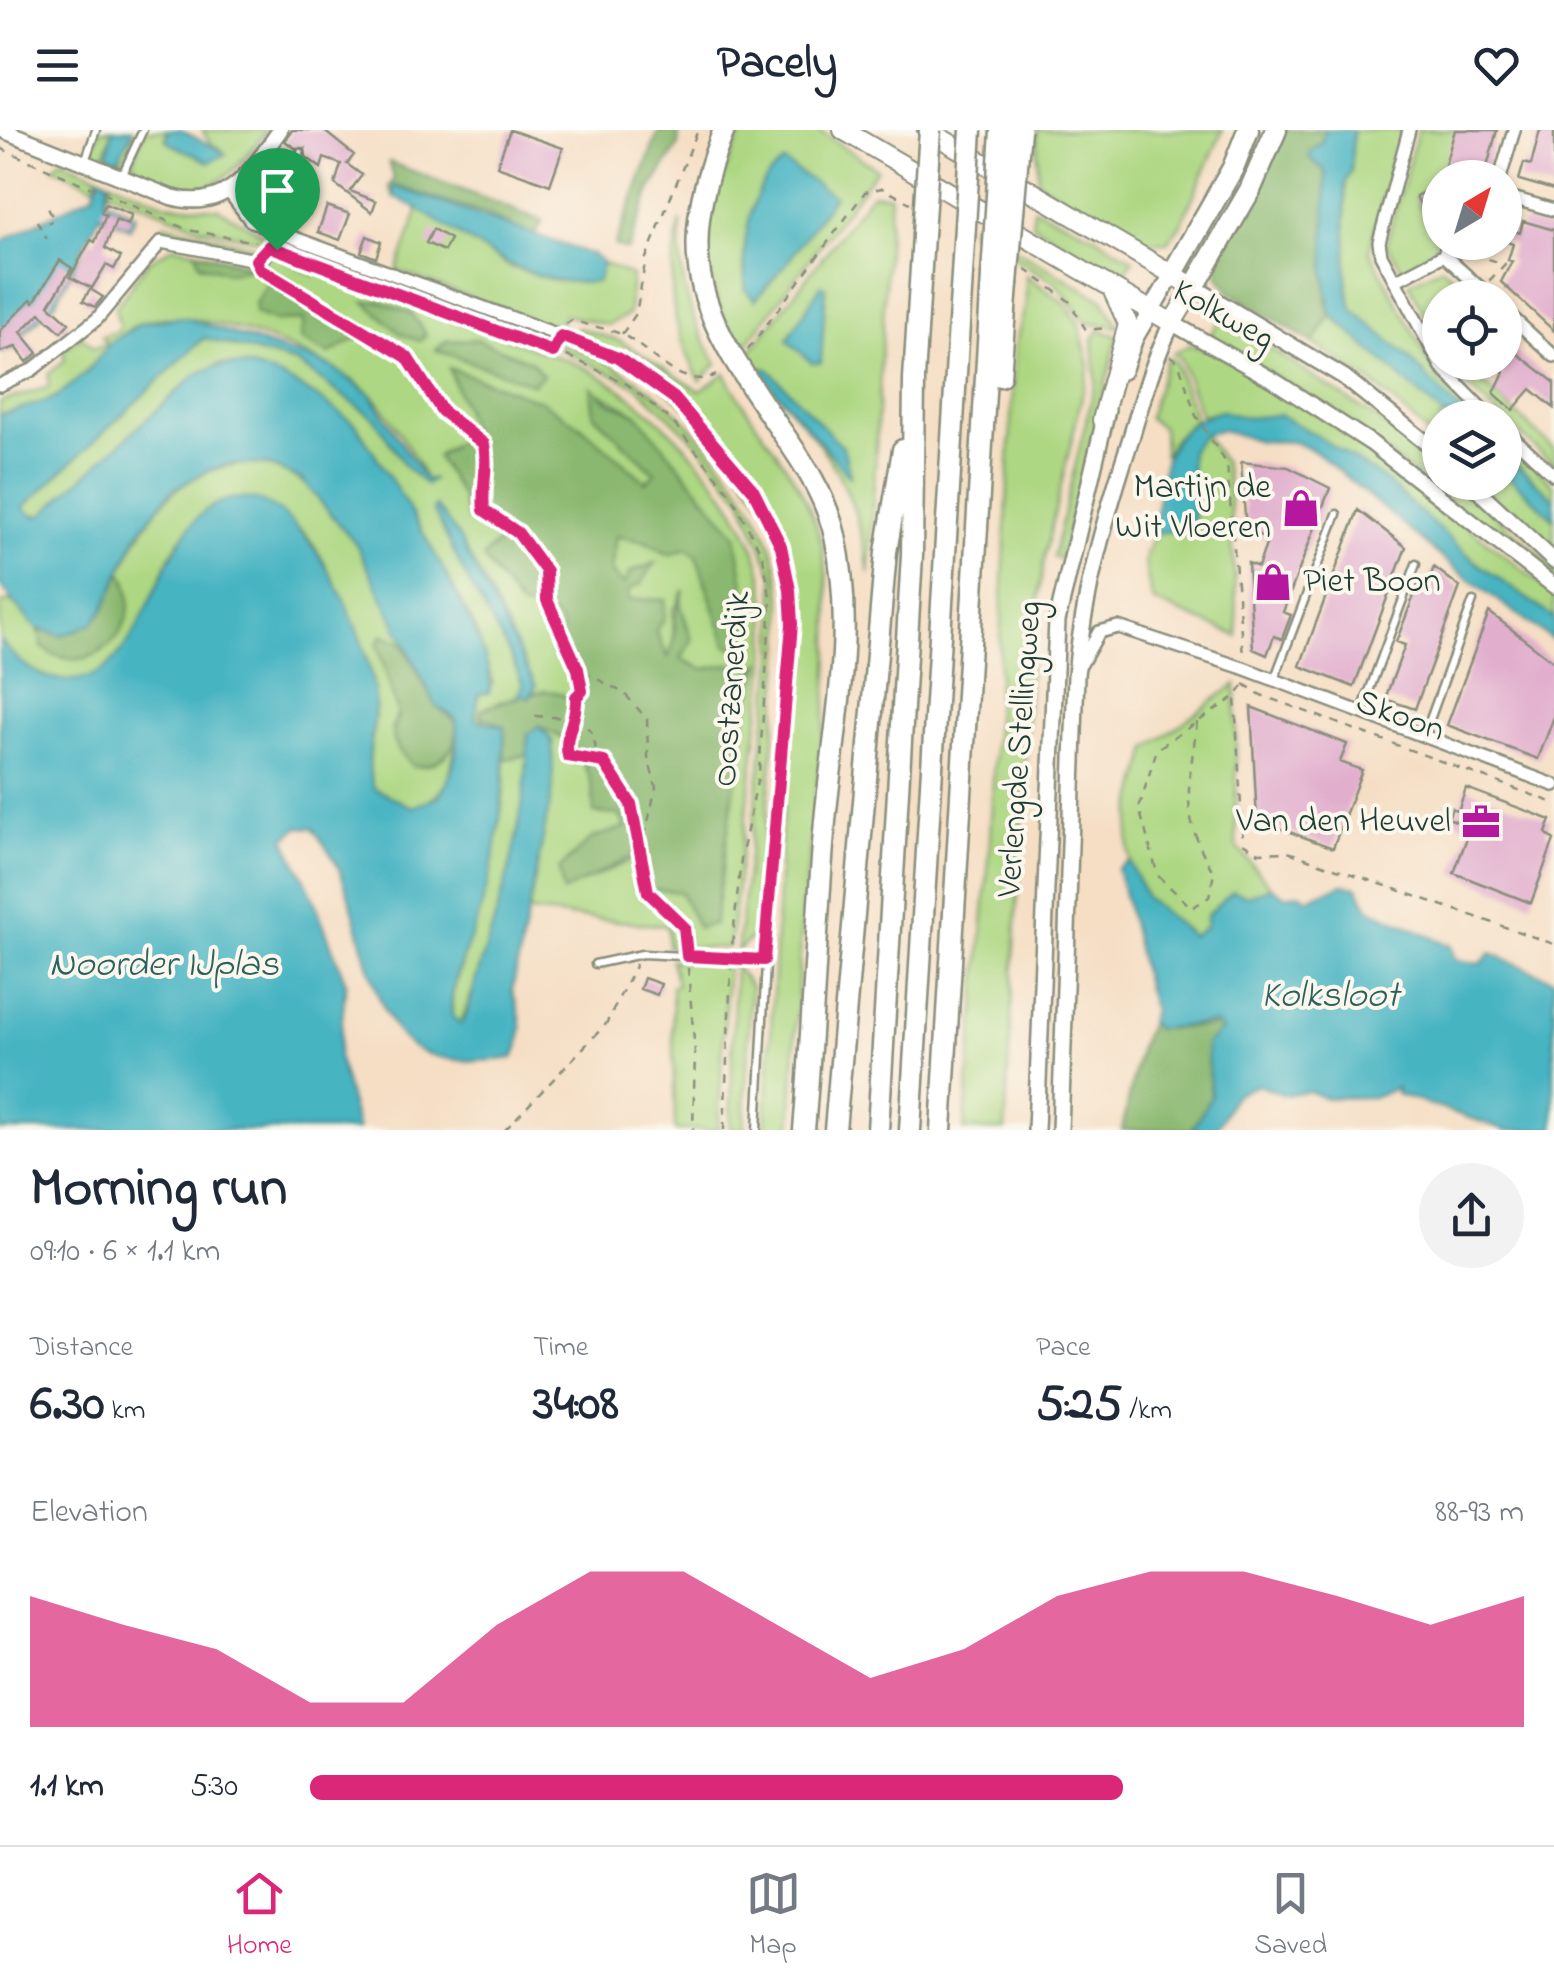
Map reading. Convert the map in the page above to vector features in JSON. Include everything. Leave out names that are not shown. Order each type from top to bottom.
[{"type":"highway","points":[[724,130],[702,200],[696,245],[703,298],[729,354],[816,486],[834,533],[843,579],[842,670],[818,908],[804,1130]]},
{"type":"highway","points":[[702,200],[734,130]]},
{"type":"highway","points":[[878,1130],[912,556],[914,378],[928,130]]},
{"type":"highway","points":[[910,1130],[971,130]]},
{"type":"highway","points":[[1000,130],[1000,280]]},
{"type":"highway","points":[[942,1130],[974,576],[1000,280],[1020,130]]},
{"type":"highway","points":[[1173,274],[1233,168],[1248,130]]},
{"type":"highway","points":[[1194,286],[1261,170],[1276,130]]},
{"type":"highway","points":[[834,1130],[884,568],[914,378]]},
{"type":"main road","name":"Kolkweg","points":[[843,130],[1172,324]]},
{"type":"main road","name":"Kolkweg","points":[[928,130],[1194,286]]},
{"type":"main road","name":"Verlengde Stellingweg","points":[[1036,1130],[1057,621],[1102,420],[1149,312],[1173,274]]},
{"type":"main road","name":"Verlengde Stellingweg","points":[[1060,1130],[1076,676],[1082,611],[1108,508],[1156,358],[1194,286]]},
{"type":"main road","points":[[1102,420],[1128,324],[1111,289]]},
{"type":"street","points":[[2,130],[183,201],[210,200],[229,192],[280,130]]},
{"type":"street","points":[[1409,130],[1379,242],[1395,281],[1442,368],[1473,400]]},
{"type":"street","points":[[1505,160],[1514,130]]},
{"type":"street","name":"Oostzanerdijk","points":[[229,192],[250,220],[275,231],[561,336]]},
{"type":"street","points":[[1522,201],[1554,210]]},
{"type":"street","points":[[0,386],[32,370],[97,319],[161,242],[256,260],[269,246],[275,231]]},
{"type":"street","points":[[1395,281],[1427,260]]},
{"type":"street","points":[[1457,260],[1474,280]]},
{"type":"street","name":"Kolkweg","points":[[1194,286],[1344,377],[1422,440]]},
{"type":"street","name":"Kolkweg","points":[[1172,324],[1273,380],[1371,443],[1554,586]]},
{"type":"street","points":[[1522,327],[1554,356]]},
{"type":"street","points":[[1522,446],[1554,475]]},
{"type":"street","points":[[1488,500],[1554,561]]},
{"type":"street","name":"Skoon","points":[[1076,676],[1100,632],[1118,627],[1244,668],[1554,785]]},
{"type":"lane","points":[[89,162],[96,130]]},
{"type":"lane","points":[[122,175],[143,130]]},
{"type":"lane","points":[[254,166],[283,167],[300,153]]},
{"type":"lane","name":"Oostzanerdijk","points":[[561,336],[618,358],[674,398],[753,490],[781,546],[792,624],[764,960],[756,1130]]},
{"type":"lane","points":[[1274,680],[1337,514]]},
{"type":"lane","points":[[1361,713],[1416,564]]},
{"type":"lane","points":[[1424,737],[1473,601]]},
{"type":"lane","points":[[594,964],[642,954],[764,960]]},
{"type":"path","points":[[622,334],[636,314],[646,258],[698,130]]},
{"type":"path","name":"Oostzanerdijk","points":[[0,148],[188,230],[269,246],[572,358],[626,384],[672,421],[732,496],[764,556],[771,624],[759,772],[741,860],[724,1130]]},
{"type":"path","points":[[48,208],[54,220],[48,223]]},
{"type":"path","points":[[38,221],[47,239]]},
{"type":"path","points":[[256,260],[260,269],[407,357],[442,411],[484,444],[489,472],[482,493],[484,510],[518,533],[546,571],[547,600],[578,669],[582,691],[576,697],[576,714],[567,740],[568,756],[604,762]]},
{"type":"path","points":[[1490,260],[1505,264],[1495,280]]},
{"type":"path","points":[[561,336],[572,320],[622,334],[682,375],[705,380],[716,374]]},
{"type":"path","points":[[1196,416],[1228,464],[1244,685],[1235,698],[1197,722],[1157,749],[1139,808],[1158,876],[1192,908],[1209,897],[1214,873],[1198,846],[1186,810],[1197,722]]},
{"type":"path","points":[[578,669],[624,693],[648,719],[648,757],[656,787],[643,844],[646,874],[648,892],[684,927],[696,1053],[693,1130]]},
{"type":"path","name":"Skoon","points":[[1244,685],[1554,803]]},
{"type":"path","points":[[1235,698],[1243,843],[1259,853],[1288,852],[1554,944]]},
{"type":"path","points":[[536,716],[571,718],[576,714]]},
{"type":"path","points":[[576,714],[593,734],[597,755],[631,804],[646,874]]},
{"type":"path","points":[[505,1130],[606,1024],[642,954]]},
{"type":"green space","points":[[100,130],[112,130],[105,154],[120,160],[123,146],[139,130],[123,163],[97,157],[93,147]]},
{"type":"green space","points":[[145,130],[167,130],[165,139],[223,150],[210,143],[202,130],[267,130],[223,178],[192,191],[174,190],[131,168]]},
{"type":"green space","points":[[659,130],[679,130],[678,146],[650,190],[628,250],[615,246]]},
{"type":"green space","points":[[743,130],[818,130],[877,169],[740,353],[714,292],[707,242],[710,217]],"holes":[[[792,170],[834,196],[787,263],[755,300],[746,291],[744,251],[751,223],[767,199]]]},
{"type":"green space","points":[[1037,130],[1223,130],[1180,226],[1167,242],[1137,243],[1038,182]]},
{"type":"green space","points":[[1280,130],[1324,130],[1322,143],[1309,156],[1326,172],[1327,301],[1331,315],[1313,343],[1230,292],[1217,274],[1218,261]]},
{"type":"green space","points":[[1353,130],[1402,130],[1369,250],[1422,348],[1422,372],[1352,309],[1347,286],[1345,183],[1351,171]]},
{"type":"green space","points":[[1418,130],[1458,130],[1448,160],[1422,160],[1422,194],[1416,197],[1422,210],[1422,260],[1426,260],[1403,270],[1386,244]]},
{"type":"green space","points":[[61,160],[108,180],[97,176],[97,187],[54,168]]},
{"type":"green space","points":[[389,162],[543,221],[533,236],[485,214],[395,186],[394,196],[389,187],[394,178]]},
{"type":"green space","points":[[112,181],[166,204],[219,209],[263,235],[264,241],[201,228],[107,190]]},
{"type":"green space","points":[[872,193],[890,195],[869,574],[853,506],[841,479],[810,432],[746,357]]},
{"type":"green space","points":[[1034,208],[1093,235],[1133,260],[1121,278],[1032,224]]},
{"type":"green space","points":[[419,209],[510,267],[556,281],[597,282],[603,263],[632,276],[629,314],[608,325],[565,315],[557,328],[397,271]]},
{"type":"green space","points":[[681,220],[681,259],[687,295],[717,364],[700,381],[682,340],[673,303],[673,265]]},
{"type":"green space","points":[[164,224],[262,249],[253,255],[174,237],[155,237]]},
{"type":"green space","points":[[972,224],[1103,300],[1119,327],[1087,323],[1056,283],[971,232]]},
{"type":"green space","points":[[279,241],[553,340],[548,345],[275,244]]},
{"type":"green space","points":[[174,246],[256,266],[272,253],[314,275],[317,270],[577,364],[633,399],[713,479],[751,540],[761,570],[766,616],[766,662],[729,948],[668,947],[667,926],[528,912],[553,788],[552,740],[543,730],[569,741],[596,787],[628,827],[563,891],[730,816],[745,719],[760,665],[746,677],[732,664],[703,669],[681,659],[692,640],[680,603],[673,609],[674,645],[669,658],[656,631],[628,600],[629,590],[611,572],[616,535],[646,542],[669,555],[684,549],[696,555],[727,646],[755,652],[637,414],[591,388],[594,415],[656,473],[646,482],[580,426],[473,431],[437,456],[461,495],[468,520],[485,526],[500,541],[488,551],[494,573],[517,604],[546,609],[561,625],[562,652],[580,688],[572,701],[547,691],[533,693],[536,686],[490,594],[436,506],[433,510],[471,587],[497,626],[523,685],[516,698],[499,701],[480,715],[486,722],[474,719],[478,694],[493,683],[476,629],[357,425],[313,394],[249,366],[219,364],[193,377],[42,515],[26,513],[22,507],[204,338],[297,363],[374,418],[405,465],[426,484],[386,412],[352,380],[262,337],[195,320],[166,318],[143,322],[122,335],[62,393],[0,415],[0,402],[49,387],[48,374],[65,360],[63,351],[82,336],[93,348],[107,344],[102,336],[117,332],[120,326],[115,308],[148,262]],"holes":[[[260,297],[321,313],[364,338],[304,320],[275,321],[256,302]],[[476,340],[532,362],[446,341]]]},
{"type":"green space","points":[[196,251],[254,268],[229,273],[199,264]]},
{"type":"green space","points":[[1442,267],[1457,280],[1422,280],[1422,310],[1409,283]]},
{"type":"green space","points":[[1026,275],[1066,304],[1079,324],[1089,366],[1045,554],[1031,649],[1005,1130],[964,1130],[989,858],[1015,345],[1026,304]]},
{"type":"green space","points":[[269,281],[367,339],[357,338],[329,354],[300,339],[304,320],[275,321],[255,313],[256,302]]},
{"type":"green space","points":[[380,301],[411,313],[426,334],[420,341],[401,334],[365,302]]},
{"type":"green space","points":[[1331,315],[1426,400],[1422,400],[1422,428],[1375,385],[1313,343]]},
{"type":"green space","points":[[1222,317],[1422,448],[1422,480],[1328,408],[1209,337]]},
{"type":"green space","points":[[578,328],[620,341],[700,391],[725,373],[796,482],[815,522],[825,561],[829,656],[802,930],[791,1130],[765,1130],[783,817],[798,650],[792,560],[783,530],[701,419],[630,360],[572,334]]},
{"type":"green space","points":[[1099,330],[1118,336],[1060,559],[1053,557],[1096,381],[1093,339]]},
{"type":"green space","points":[[476,339],[532,362],[543,375],[533,384],[436,350],[446,341]]},
{"type":"green space","points":[[560,343],[639,381],[703,440],[751,505],[778,569],[781,653],[754,936],[737,951],[774,657],[774,577],[742,500],[697,443],[638,387],[558,348]]},
{"type":"green space","points":[[1190,345],[1212,349],[1345,431],[1422,491],[1422,500],[1433,500],[1554,594],[1554,618],[1477,563],[1382,478],[1311,432],[1279,415],[1247,418],[1220,411],[1201,416],[1180,358],[1173,354]]},
{"type":"green space","points":[[1167,358],[1175,362],[1195,419],[1171,442],[1164,456],[1163,428],[1148,418]]},
{"type":"green space","points":[[449,368],[541,401],[580,426],[646,482],[655,473],[594,415],[591,387],[611,403],[637,414],[736,535],[755,653],[727,646],[696,555],[685,549],[670,555],[646,542],[616,536],[611,572],[624,584],[630,572],[655,563],[641,584],[629,590],[628,599],[665,600],[664,620],[656,631],[668,657],[679,599],[684,590],[680,604],[692,640],[681,659],[703,669],[732,664],[746,677],[760,663],[745,719],[714,924],[698,928],[680,892],[635,888],[633,856],[563,892],[559,869],[592,838],[626,827],[619,815],[594,813],[587,770],[564,740],[538,726],[528,734],[528,755],[505,759],[504,727],[480,715],[482,709],[524,694],[529,698],[550,691],[572,701],[580,688],[562,652],[561,624],[546,609],[522,608],[483,558],[500,541],[485,526],[468,520],[461,495],[437,457],[472,431]]},
{"type":"green space","points":[[1430,380],[1439,380],[1461,400],[1449,400]]},
{"type":"green space","points":[[1460,380],[1479,380],[1501,400],[1482,400]]},
{"type":"green space","points":[[1522,419],[1554,449],[1554,465],[1522,436]]},
{"type":"green space","points":[[1204,434],[1224,463],[1229,490],[1238,636],[1153,601],[1146,573],[1148,548],[1159,532],[1194,531],[1190,451]]},
{"type":"green space","points":[[1522,456],[1554,485],[1554,499],[1522,470]]},
{"type":"green space","points":[[253,463],[283,471],[310,488],[334,512],[388,603],[415,662],[401,642],[377,644],[398,712],[391,730],[444,758],[455,741],[446,783],[424,803],[412,807],[374,788],[370,755],[375,697],[356,635],[310,540],[301,530],[275,517],[230,501],[197,521],[171,556],[127,647],[112,664],[93,676],[70,680],[48,677],[22,663],[0,640],[0,604],[11,601],[38,629],[42,647],[53,655],[88,657],[127,582],[121,572],[131,550],[156,511],[187,483],[206,473]]},
{"type":"green space","points":[[1522,489],[1554,519],[1554,555],[1495,500],[1522,500]]},
{"type":"green space","points":[[1449,500],[1478,500],[1554,567],[1554,580]]},
{"type":"green space","points":[[121,572],[128,591],[128,611],[112,643],[97,654],[80,659],[61,657],[42,647],[38,629],[43,632],[104,609]]},
{"type":"green space","points":[[382,635],[401,642],[436,706],[457,722],[454,741],[438,761],[412,766],[395,744],[398,715],[377,644]]},
{"type":"green space","points":[[1236,684],[1236,846],[1271,887],[1248,896],[1192,937],[1149,901],[1137,885],[1129,847],[1133,806],[1148,748]]},
{"type":"green space","points":[[528,755],[520,832],[494,935],[460,1024],[452,1016],[452,996],[495,850],[505,759]]},
{"type":"green space","points":[[671,960],[728,964],[718,1130],[675,1130],[672,986],[677,985]]},
{"type":"green space","points":[[735,965],[751,987],[744,1130],[730,1130]]},
{"type":"green space","points":[[1150,1023],[1157,1029],[1221,1026],[1219,1035],[1211,1040],[1211,1097],[1192,1130],[1122,1130],[1140,1046]]},
{"type":"water","points":[[112,130],[133,130],[118,159],[108,155]]},
{"type":"water","points":[[167,130],[181,130],[226,154],[209,162],[167,142]]},
{"type":"water","points":[[1324,130],[1353,130],[1351,171],[1345,183],[1347,286],[1352,309],[1407,356],[1422,372],[1422,380],[1430,380],[1449,400],[1426,400],[1331,315],[1325,274],[1326,172],[1309,157],[1310,151],[1322,142]]},
{"type":"water","points":[[784,162],[834,196],[787,263],[755,300],[746,291],[749,221],[761,187]]},
{"type":"water","points":[[99,177],[109,181],[105,200],[135,215],[130,228],[100,215],[55,303],[24,333],[21,347],[0,353],[0,242],[93,194]]},
{"type":"water","points":[[394,186],[593,255],[603,263],[597,282],[568,282],[515,267],[394,196]]},
{"type":"water","points":[[821,285],[826,288],[821,363],[812,363],[787,340]]},
{"type":"water","name":"Noorder IJplas","points":[[183,317],[331,366],[371,395],[421,474],[427,480],[434,478],[426,485],[405,466],[374,418],[297,363],[204,338],[23,508],[35,517],[42,515],[193,377],[213,368],[235,365],[279,376],[356,425],[438,560],[478,640],[489,672],[489,693],[479,694],[475,719],[504,727],[504,774],[496,843],[487,889],[453,989],[452,1016],[460,1024],[468,1010],[511,860],[523,798],[528,734],[538,726],[552,740],[553,788],[512,991],[520,1017],[520,1041],[513,1058],[471,1061],[426,1053],[403,1039],[381,1003],[338,867],[313,828],[298,827],[285,839],[311,892],[346,983],[338,1056],[358,1130],[0,1130],[0,640],[22,663],[48,677],[69,680],[99,672],[123,650],[175,550],[195,521],[220,502],[252,499],[275,508],[296,527],[316,552],[350,613],[375,698],[369,767],[374,788],[412,807],[439,797],[454,759],[455,718],[436,706],[356,544],[301,479],[268,465],[230,464],[209,470],[171,491],[137,535],[104,609],[92,624],[61,636],[35,628],[0,585],[0,415],[55,398],[88,371],[109,344],[141,323]]},
{"type":"water","points":[[757,369],[768,369],[843,447],[851,478]]},
{"type":"water","points":[[1220,411],[1247,418],[1279,415],[1382,478],[1477,563],[1554,618],[1554,641],[1457,570],[1316,452],[1294,442],[1259,441],[1222,430],[1204,434],[1190,451],[1194,531],[1159,532],[1152,538],[1161,478],[1172,445],[1198,420]]},
{"type":"water","points":[[1522,470],[1554,499],[1554,519],[1522,489]]},
{"type":"water","points":[[436,506],[459,537],[536,686],[529,698],[524,694],[516,698],[523,685],[518,672],[433,510]]},
{"type":"water","name":"Kolksloot","points":[[1129,861],[1146,898],[1192,936],[1206,927],[1206,916],[1233,891],[1248,896],[1271,887],[1285,896],[1300,893],[1308,899],[1343,884],[1357,887],[1370,909],[1451,946],[1455,960],[1480,964],[1491,953],[1554,980],[1554,1130],[1506,1130],[1396,1094],[1397,1088],[1375,1097],[1325,1098],[1308,1091],[1284,1095],[1258,1085],[1235,1094],[1216,1130],[1192,1130],[1211,1096],[1206,1044],[1222,1030],[1215,1023],[1156,1029],[1149,1022],[1153,1010],[1117,869]]},
{"type":"building","points":[[292,130],[323,130],[354,155],[347,164],[362,175],[350,191],[376,201],[372,212],[335,184],[341,164],[324,158],[321,168],[306,157],[305,148],[295,148],[285,141]]},
{"type":"building","points":[[510,130],[563,148],[550,185],[497,166]]},
{"type":"building","points":[[1455,130],[1497,130],[1489,160],[1446,160]]},
{"type":"building","points":[[1540,130],[1554,130],[1554,190],[1522,181],[1524,163],[1531,165]]},
{"type":"building","points":[[284,188],[309,194],[302,217],[281,207]]},
{"type":"building","points":[[105,204],[132,215],[128,225],[116,220],[105,248],[121,257],[114,269],[106,265],[92,288],[70,277],[91,240],[95,242],[106,215],[101,213]]},
{"type":"building","points":[[327,206],[350,214],[340,240],[318,232]]},
{"type":"building","points":[[1523,221],[1554,230],[1554,331],[1522,301],[1522,280],[1502,280],[1512,261],[1508,260],[1522,260]]},
{"type":"building","points":[[433,229],[450,239],[444,251],[426,243]]},
{"type":"building","points":[[367,236],[381,242],[376,258],[361,252]]},
{"type":"building","points":[[60,260],[72,268],[49,305],[69,323],[61,332],[40,313],[21,332],[38,353],[27,362],[16,347],[0,352],[0,331],[31,299],[34,302]]},
{"type":"building","points":[[90,289],[103,297],[95,307],[83,301]]},
{"type":"building","points":[[1522,357],[1554,382],[1554,408],[1531,389],[1522,400],[1502,400],[1494,393],[1500,380],[1522,380]]},
{"type":"building","points":[[1241,462],[1288,467],[1330,488],[1283,612],[1291,615],[1282,639],[1274,636],[1267,655],[1253,649],[1248,563],[1258,567],[1268,539],[1246,530]]},
{"type":"building","points":[[1358,510],[1406,547],[1354,687],[1300,666]]},
{"type":"building","points":[[1434,567],[1460,587],[1415,709],[1385,699],[1405,645],[1396,642],[1418,585],[1426,588]]},
{"type":"building","points":[[1489,612],[1554,662],[1554,717],[1538,759],[1447,725]]},
{"type":"building","points":[[1251,707],[1347,744],[1340,762],[1362,770],[1333,848],[1257,820]]},
{"type":"building","points":[[1466,788],[1551,820],[1546,833],[1554,840],[1531,903],[1454,873],[1471,827],[1448,818],[1452,808],[1458,811]]},
{"type":"building","points":[[644,978],[661,984],[657,995],[640,989]]},
{"type":"place","name":"Martijn de Wit Vloeren","points":[[1301,508]]},
{"type":"place","name":"Piet Boon","points":[[1273,582]]},
{"type":"place","name":"Van den Heuvel","points":[[1481,822]]},
{"type":"route","points":[[269,246],[277,250],[553,352],[561,336],[618,358],[658,385],[689,414],[753,490],[781,546],[792,608],[764,960],[687,956],[684,927],[648,892],[631,804],[604,762],[568,756],[566,746],[576,714],[576,697],[582,691],[578,669],[547,600],[546,571],[518,533],[484,510],[482,493],[489,472],[484,444],[442,411],[427,392],[416,365],[407,357],[260,269],[256,260],[265,256],[269,246]]}]
